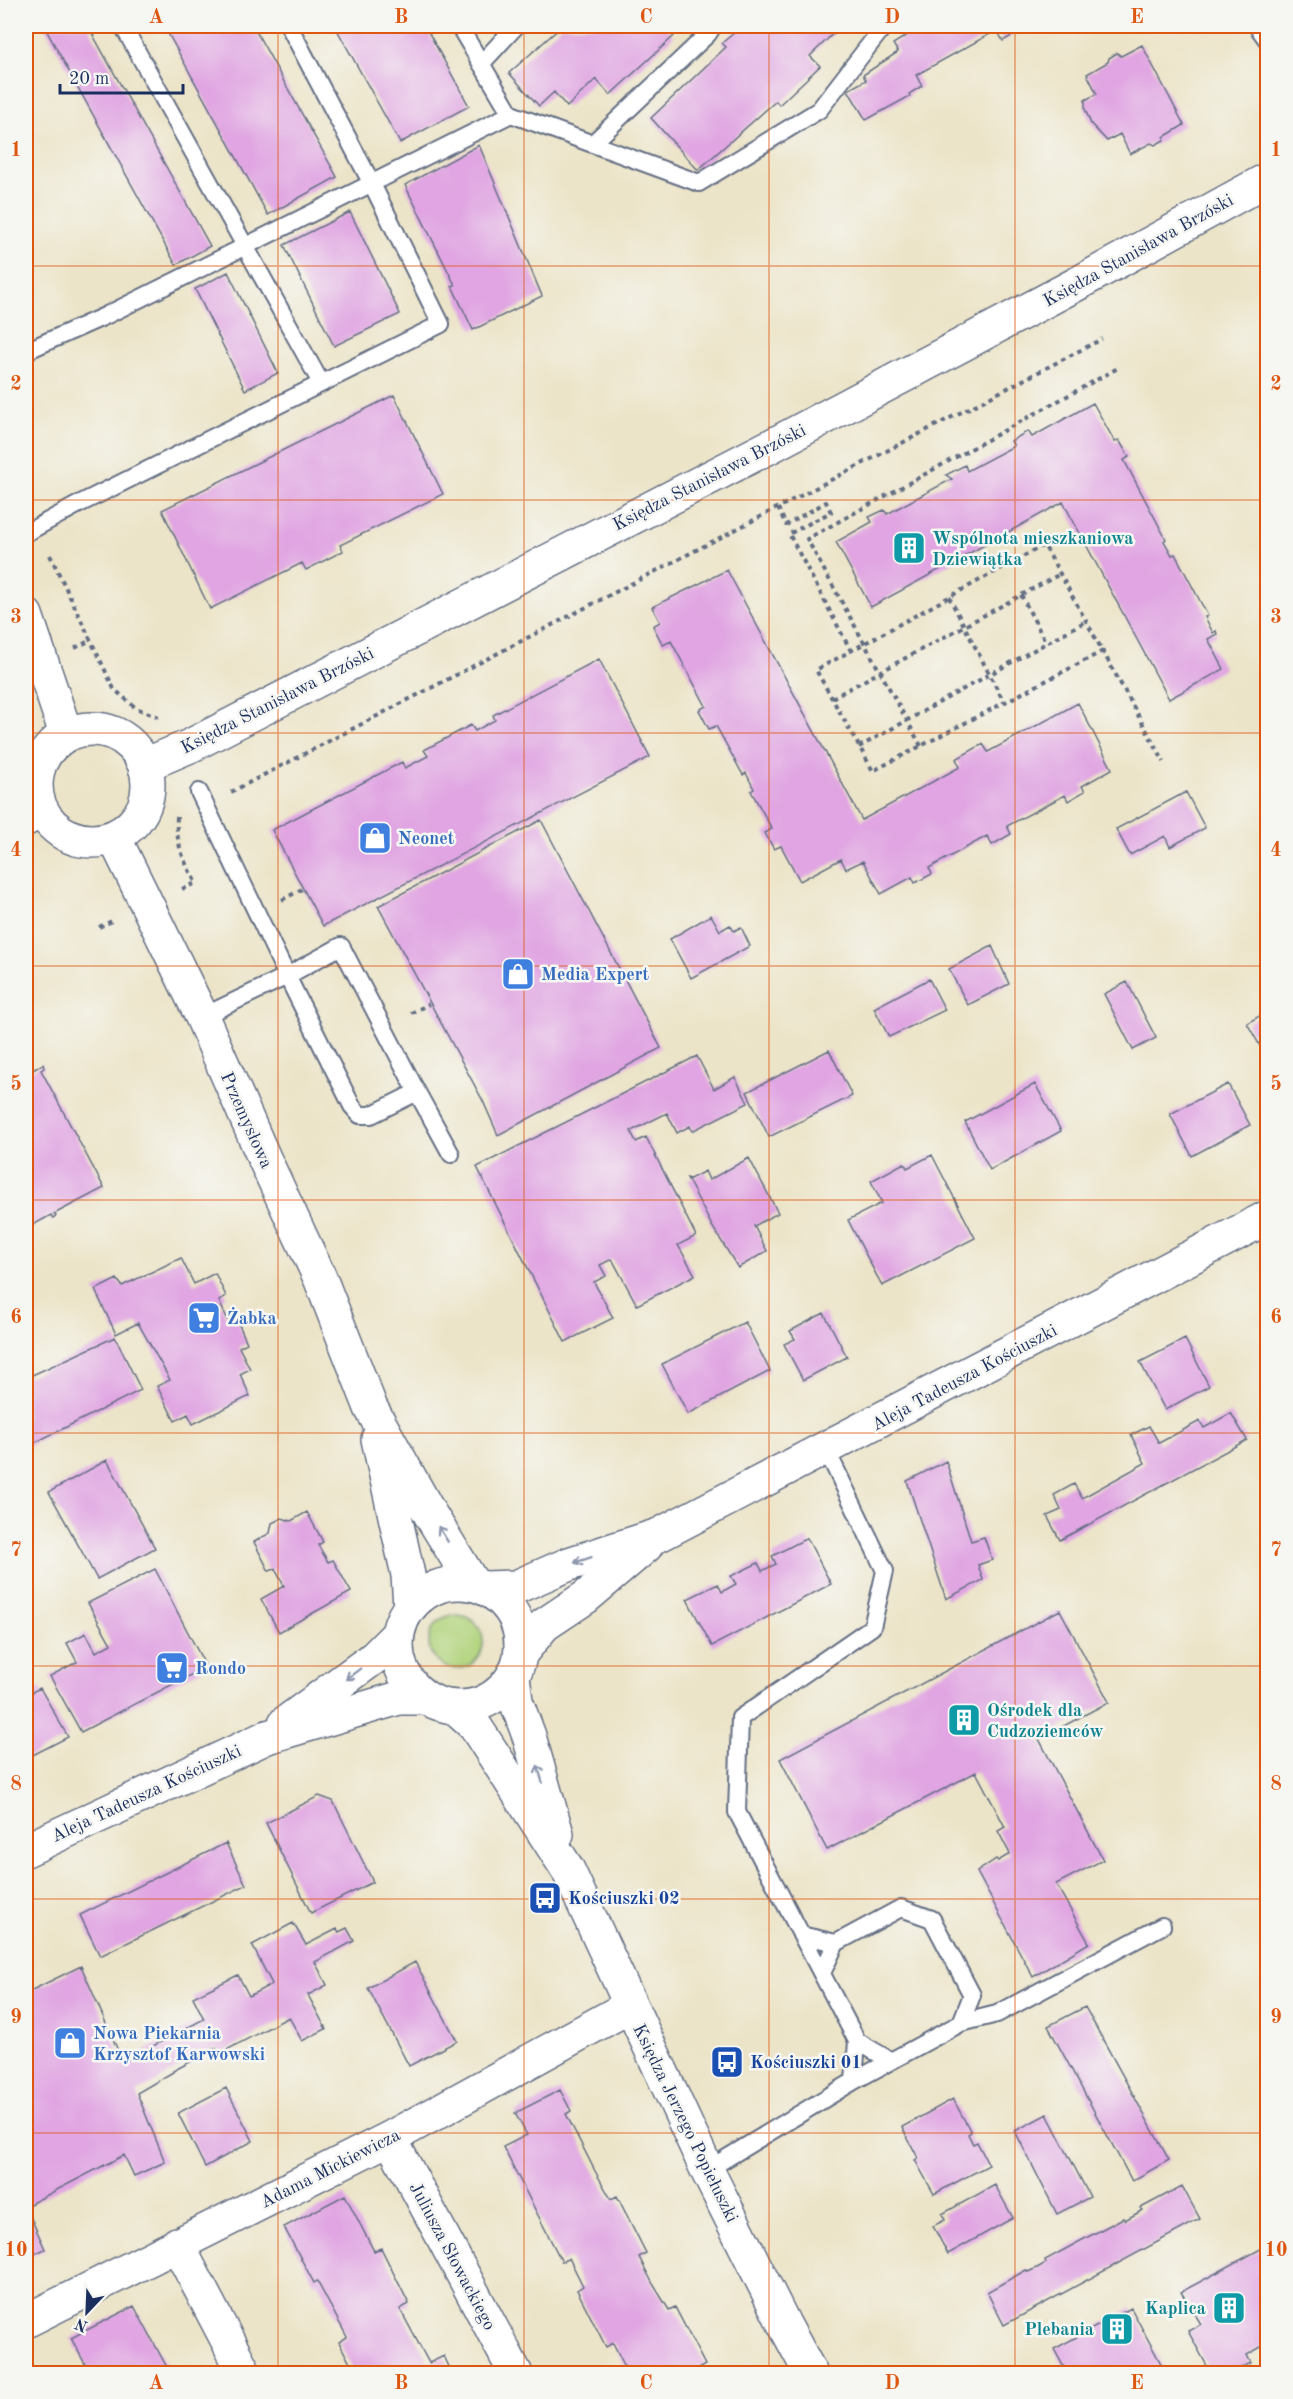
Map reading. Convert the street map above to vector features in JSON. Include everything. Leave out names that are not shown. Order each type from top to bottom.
[{"type":"street","name":"Księdza Stanisława Brzóski","points":[[145,765],[192,745],[782,440],[1073,286],[1268,179]]},
{"type":"street","points":[[26,615],[66,734]]},
{"type":"street","points":[[93,728],[119,735],[135,748],[145,765],[148,782],[146,799],[140,815],[128,828],[114,837],[97,841],[80,840],[64,834],[33,814],[36,775],[41,758],[52,744],[66,734],[80,729],[93,728]]},
{"type":"street","name":"Przemysłowa","points":[[114,837],[202,1017],[320,1278],[371,1408]]},
{"type":"street","name":"Aleja Tadeusza Kościuszki","points":[[479,1586],[516,1587],[569,1564],[659,1535],[1268,1218]]},
{"type":"street","points":[[371,1408],[430,1514],[479,1586]]},
{"type":"street","points":[[371,1408],[408,1575],[410,1606]]},
{"type":"street","name":"Aleja Tadeusza Kościuszki","points":[[517,1664],[544,1625],[586,1597],[659,1535]]},
{"type":"street","points":[[459,1583],[479,1586],[496,1594],[513,1615],[521,1640],[517,1664],[507,1686],[488,1700],[466,1707],[440,1703],[411,1686],[396,1654],[397,1635],[410,1606],[432,1588],[459,1583]]},
{"type":"street","name":"Aleja Tadeusza Kościuszki","points":[[267,1737],[375,1657],[397,1635]]},
{"type":"street","name":"Księdza Jerzego Popiełuszki","points":[[517,1664],[516,1701],[529,1737],[568,1870]]},
{"type":"street","name":"Aleja Tadeusza Kościuszki","points":[[26,1850],[267,1737],[399,1698],[440,1703]]},
{"type":"street","name":"Księdza Jerzego Popiełuszki","points":[[440,1703],[475,1726],[568,1870],[707,2170],[811,2373]]},
{"type":"street","name":"Adama Mickiewicza","points":[[26,2321],[390,2138],[630,2006]]},
{"type":"street","name":"Juliusza Słowackiego","points":[[390,2138],[516,2373]]},
{"type":"street","points":[[177,2244],[245,2373]]},
{"type":"lane","points":[[123,26],[321,383]]},
{"type":"lane","points":[[31,530],[441,324],[372,184],[289,26]]},
{"type":"lane","points":[[459,26],[511,114],[699,183],[819,110],[884,26]]},
{"type":"lane","points":[[481,64],[516,26]]},
{"type":"lane","points":[[592,144],[708,34],[713,26]]},
{"type":"lane","points":[[1257,26],[1268,41]]},
{"type":"lane","points":[[26,351],[105,316],[511,114]]},
{"type":"lane","points":[[199,792],[352,1106],[360,1115],[371,1115],[417,1092]]},
{"type":"lane","points":[[202,1017],[287,976],[341,946],[451,1154]]},
{"type":"lane","points":[[826,1449],[885,1570],[872,1627],[740,1718],[736,1812],[857,2041],[854,2081]]},
{"type":"lane","points":[[822,1973],[836,1943],[901,1908],[932,1919],[972,1995],[961,2024]]},
{"type":"lane","points":[[707,2170],[891,2061],[961,2024],[997,2014],[1161,1926]]},
{"type":"lane","points":[[801,1935],[836,1943]]},
{"type":"lane","points":[[857,2041],[891,2061]]},
{"type":"path","points":[[221,798],[1102,339]]},
{"type":"path","points":[[921,746],[807,539],[1118,368]]},
{"type":"path","points":[[778,508],[786,525],[826,502],[831,512],[789,534],[851,651]]},
{"type":"path","points":[[31,530],[114,689],[136,708],[165,719]]},
{"type":"path","points":[[1103,651],[873,771],[816,670],[1044,545],[1103,651],[1164,762]]},
{"type":"path","points":[[832,698],[1060,574]]},
{"type":"path","points":[[1021,595],[1046,643]]},
{"type":"path","points":[[949,597],[1004,702]]},
{"type":"path","points":[[859,747],[1086,621]]},
{"type":"path","points":[[99,927],[196,883],[182,858],[176,829],[178,807]]},
{"type":"green space","points":[[456,1615],[466,1617],[475,1623],[481,1632],[483,1642],[481,1652],[475,1661],[466,1667],[456,1669],[446,1667],[437,1661],[431,1652],[429,1642],[431,1632],[437,1623],[446,1617]]},
{"type":"building","points":[[44,26],[88,26],[210,246],[176,265]]},
{"type":"building","points":[[164,26],[253,26],[337,177],[268,215]]},
{"type":"building","points":[[335,26],[425,26],[469,106],[400,143]]},
{"type":"building","points":[[562,26],[668,26],[666,27],[674,36],[610,95],[596,79],[567,107],[554,92],[539,106],[509,73]]},
{"type":"building","points":[[742,26],[840,27],[810,56],[820,66],[779,105],[776,101],[698,170],[651,118],[726,47],[722,43]]},
{"type":"building","points":[[922,26],[1029,26],[1003,41],[997,30],[916,75],[922,86],[909,94],[910,96],[866,120],[848,90],[866,80],[863,75],[898,52],[893,44]]},
{"type":"building","points":[[1142,45],[1184,125],[1155,145],[1151,143],[1130,154],[1120,134],[1107,141],[1091,124],[1085,109],[1085,100],[1097,94],[1087,74],[1108,62],[1109,58],[1117,53],[1121,56]]},
{"type":"building","points":[[479,145],[542,296],[473,330],[452,286],[455,285],[405,185]]},
{"type":"building","points":[[350,212],[400,314],[334,346],[284,245]]},
{"type":"building","points":[[228,272],[278,373],[245,390],[195,289]]},
{"type":"building","points":[[394,395],[443,494],[340,545],[343,551],[306,570],[302,563],[210,609],[162,510]]},
{"type":"building","name":"Wspólnota mieszkaniowa Dziewiątka","points":[[1093,403],[1115,442],[1119,440],[1129,457],[1124,460],[1166,539],[1164,541],[1172,555],[1175,554],[1208,616],[1205,617],[1213,633],[1216,631],[1217,634],[1208,639],[1224,669],[1169,699],[1063,502],[871,607],[836,542],[872,522],[869,517],[884,510],[887,514],[952,479],[946,475],[965,465],[967,471],[1014,446],[1011,441],[1028,431],[1032,437]]},
{"type":"building","points":[[727,570],[862,820],[960,767],[956,759],[983,744],[988,752],[1078,703],[1112,769],[1082,786],[1085,791],[1068,801],[1065,795],[1007,826],[1011,834],[992,845],[987,836],[929,868],[932,874],[915,883],[912,877],[881,894],[863,861],[846,869],[841,859],[800,881],[781,846],[774,849],[765,833],[772,829],[751,791],[754,789],[746,773],[743,775],[716,726],[709,729],[699,710],[706,706],[671,641],[663,645],[653,626],[660,622],[652,607]]},
{"type":"building","points":[[599,659],[650,757],[323,926],[272,830],[402,762],[405,768],[428,756],[424,750],[471,725],[475,731],[495,720],[493,715]]},
{"type":"building","points":[[1186,792],[1205,828],[1170,847],[1165,836],[1130,855],[1116,829]]},
{"type":"building","name":"Media Expert","points":[[541,820],[661,1048],[498,1135],[483,1101],[378,906]]},
{"type":"building","points":[[711,915],[720,931],[730,925],[734,931],[741,927],[750,946],[691,978],[670,939]]},
{"type":"building","points":[[992,946],[1009,984],[968,1005],[949,969]]},
{"type":"building","points":[[929,979],[945,1010],[889,1037],[874,1008]]},
{"type":"building","points":[[1127,982],[1156,1038],[1133,1050],[1104,994]]},
{"type":"building","points":[[1268,996],[1268,1060],[1247,1023],[1267,1012],[1261,999]]},
{"type":"building","points":[[829,1050],[852,1096],[769,1137],[747,1092]]},
{"type":"building","points":[[697,1056],[714,1089],[735,1077],[748,1103],[692,1131],[690,1126],[677,1133],[667,1113],[631,1131],[636,1142],[646,1137],[696,1236],[678,1245],[695,1275],[637,1305],[612,1259],[600,1265],[606,1276],[594,1282],[613,1318],[565,1342],[477,1167]]},
{"type":"building","points":[[43,1064],[44,1068],[41,1070],[104,1188],[54,1214],[56,1216],[53,1218],[51,1215],[26,1229],[26,1074]]},
{"type":"building","points":[[1035,1084],[1061,1131],[990,1170],[965,1122]]},
{"type":"building","points":[[1228,1084],[1250,1125],[1192,1156],[1170,1114]]},
{"type":"building","points":[[932,1155],[975,1238],[882,1286],[848,1220],[882,1203],[871,1181],[904,1163],[907,1168]]},
{"type":"building","points":[[749,1158],[778,1213],[754,1226],[767,1251],[738,1268],[712,1226],[687,1178],[690,1179],[705,1171],[709,1180]]},
{"type":"building","points":[[181,1258],[194,1284],[215,1273],[226,1296],[219,1301],[228,1320],[236,1318],[247,1343],[239,1347],[250,1369],[240,1374],[250,1396],[193,1424],[188,1414],[175,1421],[157,1386],[170,1380],[138,1323],[116,1334],[95,1290],[117,1279],[122,1286]]},
{"type":"building","points":[[824,1313],[847,1357],[803,1380],[784,1344],[795,1339],[790,1331]]},
{"type":"building","points":[[745,1322],[770,1371],[688,1414],[662,1364]]},
{"type":"building","points":[[115,1337],[141,1390],[26,1447],[26,1371],[28,1377]]},
{"type":"building","points":[[1185,1339],[1209,1386],[1165,1410],[1140,1362]]},
{"type":"building","points":[[1231,1413],[1247,1440],[1060,1540],[1047,1516],[1061,1510],[1054,1495],[1074,1484],[1082,1498],[1145,1463],[1131,1435],[1149,1426],[1159,1443],[1200,1421],[1204,1428]]},
{"type":"building","points":[[107,1460],[155,1548],[97,1579],[49,1492]]},
{"type":"building","points":[[946,1461],[971,1541],[984,1537],[992,1560],[978,1565],[983,1580],[946,1599],[907,1481]]},
{"type":"building","points":[[307,1512],[323,1542],[318,1545],[328,1562],[333,1560],[351,1592],[279,1632],[261,1599],[284,1586],[275,1569],[269,1571],[254,1542],[270,1533],[272,1523],[282,1518],[291,1521]]},
{"type":"building","points":[[807,1538],[831,1584],[712,1646],[687,1599],[718,1584],[722,1592],[736,1584],[731,1576],[758,1563],[762,1571],[776,1564],[772,1556]]},
{"type":"building","points":[[155,1569],[206,1667],[81,1732],[50,1676],[77,1662],[67,1643],[86,1633],[96,1652],[111,1644],[88,1603]]},
{"type":"building","name":"Ośrodek dla Cudzoziemców","points":[[1060,1610],[1109,1702],[1039,1739],[1103,1860],[1056,1884],[1089,1943],[1033,1977],[977,1872],[996,1859],[998,1861],[1010,1854],[998,1831],[1005,1827],[976,1772],[827,1850],[780,1759]]},
{"type":"building","points":[[40,1688],[68,1737],[27,1758],[26,1695]]},
{"type":"building","points":[[319,1796],[333,1801],[373,1882],[311,1913],[266,1823]]},
{"type":"building","points":[[226,1843],[246,1885],[100,1956],[80,1915]]},
{"type":"building","name":"Nowa Piekarnia Krzysztof Karwowski","points":[[293,1923],[306,1945],[337,1929],[339,1932],[347,1928],[354,1941],[315,1962],[327,1985],[308,1995],[326,2029],[302,2041],[289,2017],[219,2054],[216,2048],[173,2071],[137,2093],[165,2162],[134,2176],[124,2155],[26,2206],[26,1993],[81,1966],[123,2062],[204,2019],[193,1997],[238,1975],[249,1996],[272,1984],[252,1945]]},
{"type":"building","points":[[415,1962],[457,2041],[409,2066],[368,1988]]},
{"type":"building","points":[[1085,2007],[1169,2160],[1132,2181],[1048,2026]]},
{"type":"building","points":[[226,2088],[253,2141],[205,2167],[178,2113]]},
{"type":"building","points":[[560,2090],[571,2111],[566,2114],[595,2171],[611,2199],[617,2196],[646,2253],[639,2257],[653,2284],[669,2310],[675,2307],[705,2365],[698,2369],[701,2373],[628,2373],[613,2343],[606,2347],[577,2290],[583,2286],[569,2258],[562,2262],[503,2147],[527,2135],[515,2113]]},
{"type":"building","points":[[953,2099],[971,2132],[968,2134],[973,2144],[977,2142],[989,2165],[934,2194],[915,2160],[918,2158],[902,2127]]},
{"type":"building","points":[[1047,2114],[1090,2197],[1057,2214],[1015,2131]]},
{"type":"building","points":[[995,2185],[1013,2218],[948,2254],[933,2226],[945,2220],[942,2214]]},
{"type":"building","points":[[1182,2186],[1200,2219],[1004,2325],[987,2292],[1026,2270],[1028,2272],[1037,2268],[1046,2263],[1045,2260],[1123,2218],[1125,2220],[1143,2210],[1141,2208]]},
{"type":"building","points":[[345,2195],[374,2251],[381,2248],[409,2304],[400,2309],[429,2363],[444,2356],[452,2373],[355,2373],[339,2342],[347,2337],[284,2227]]},
{"type":"building","points":[[26,2207],[45,2249],[26,2258]]},
{"type":"building","name":"Kaplica","points":[[1268,2245],[1268,2343],[1247,2355],[1251,2363],[1231,2373],[1211,2373],[1188,2331],[1201,2324],[1181,2292]]},
{"type":"building","points":[[134,2306],[170,2373],[90,2373],[71,2338]]},
{"type":"building","name":"Plebania","points":[[1131,2308],[1166,2373],[1067,2373],[1054,2349]]},
{"type":"place","name":"Wspólnota mieszkaniowa Dziewiątka","points":[[909,548]]},
{"type":"place","name":"Neonet","points":[[375,838]]},
{"type":"place","name":"Media Expert","points":[[518,974]]},
{"type":"place","name":"Żabka","points":[[204,1318]]},
{"type":"place","name":"Rondo","points":[[172,1668]]},
{"type":"place","name":"Ośrodek dla Cudzoziemców","points":[[964,1720]]},
{"type":"place","name":"Kościuszki 02","points":[[545,1898]]},
{"type":"place","name":"Nowa Piekarnia Krzysztof Karwowski","points":[[70,2043]]},
{"type":"place","name":"Kościuszki 01","points":[[727,2062]]},
{"type":"place","name":"Kaplica","points":[[1229,2308]]},
{"type":"place","name":"Plebania","points":[[1117,2329]]}]
